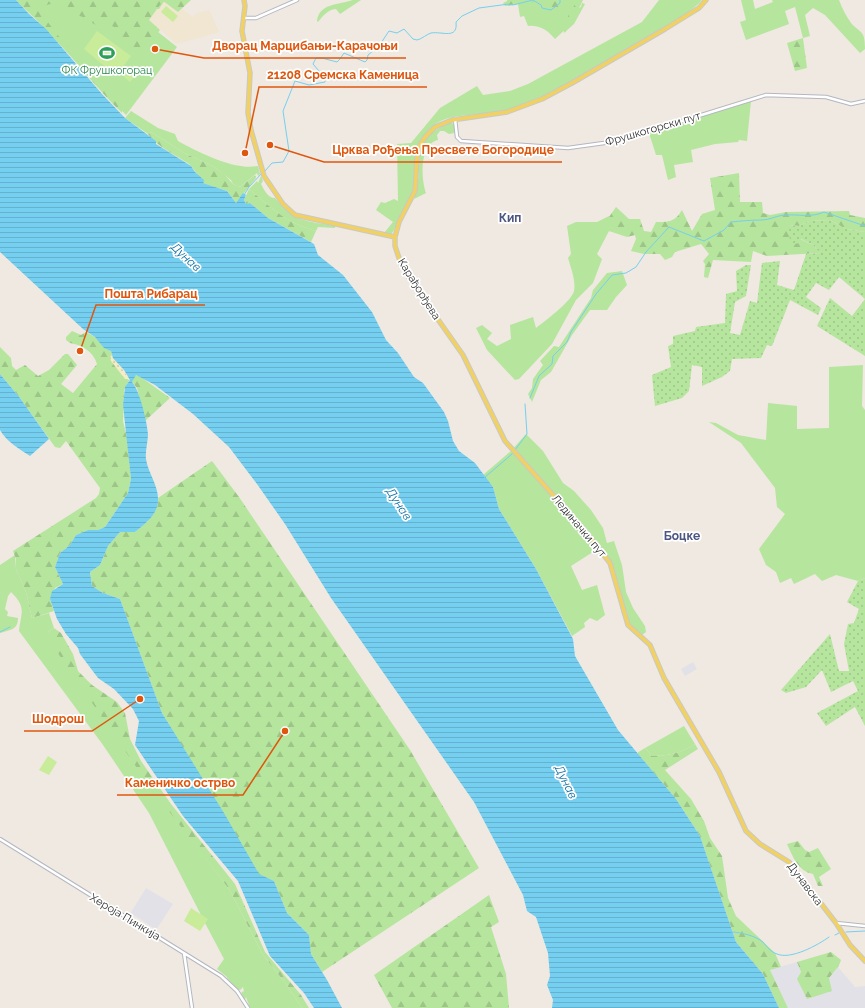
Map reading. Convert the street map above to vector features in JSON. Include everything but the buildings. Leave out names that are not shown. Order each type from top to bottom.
[{"type":"main road","points":[[244,0],[245,6],[242,26],[250,73],[248,118],[263,174],[283,204],[295,216],[395,237],[399,222],[415,191],[417,158],[422,141],[435,127],[455,119],[507,112],[542,98],[572,83],[666,29],[699,8],[706,0]]},
{"type":"main road","name":"Карађорђева","points":[[395,237],[397,254],[406,273],[463,354],[481,391]]},
{"type":"main road","name":"Лединачки пут","points":[[481,391],[502,436],[511,448],[608,558],[616,576],[628,625],[651,647],[668,687],[719,772]]},
{"type":"main road","name":"Дунавска","points":[[719,772],[746,831],[760,844],[789,862],[836,923],[850,945],[865,961]]},
{"type":"street","points":[[243,17],[256,18],[297,0]]},
{"type":"street","name":"Фрушкогорски пут","points":[[455,119],[457,136],[461,141],[568,148],[604,143],[637,135],[766,95],[826,97],[851,104],[865,102]]},
{"type":"street","name":"Хероја Пинкија","points":[[0,838],[227,980],[248,1008]]},
{"type":"street","points":[[836,923],[865,926]]},
{"type":"street","points":[[840,929],[846,924]]},
{"type":"street","points":[[184,953],[192,1008]]},
{"type":"street","points":[[186,962],[189,956]]},
{"type":"shaded area","points":[[164,1],[178,12],[181,8],[193,17],[197,13],[209,10],[219,32],[177,44],[149,20]]},
{"type":"shaded area","points":[[693,662],[697,669],[685,676],[681,669]]},
{"type":"shaded area","points":[[146,888],[173,904],[156,930],[139,918],[130,914]]},
{"type":"shaded area","points":[[797,962],[801,972],[829,978],[838,967],[855,987],[865,986],[865,1008],[788,1008],[769,970]]},
{"type":"green space","points":[[16,0],[191,0],[178,12],[163,1],[149,20],[160,30],[140,56],[117,40],[122,33],[111,25],[106,32],[85,18],[50,4],[37,8],[60,38],[106,87],[122,101],[122,113],[47,30]]},
{"type":"green space","points":[[18,0],[165,0],[159,9],[151,9],[148,24],[177,47],[126,115]]},
{"type":"green space","points":[[353,0],[361,0],[340,14],[336,9],[330,11],[318,22],[317,21],[319,15],[326,8]]},
{"type":"green space","points":[[507,0],[583,0],[572,23],[555,39],[543,29],[536,26],[528,26],[524,16],[520,17],[518,4],[508,6]]},
{"type":"green space","points":[[509,0],[547,0],[549,5],[555,0],[577,0],[574,4],[577,9],[581,7],[582,3],[585,4],[574,24],[564,33],[563,28],[567,23],[568,16],[566,5],[562,4],[552,14],[550,11],[541,9],[534,2],[505,6],[503,3]]},
{"type":"green space","points":[[659,0],[702,0],[688,12],[671,23],[579,78],[534,100],[519,106],[492,113],[447,118],[434,125],[422,139],[419,147],[415,180],[409,201],[398,219],[392,233],[390,235],[384,233],[393,222],[376,210],[381,202],[385,203],[394,199],[398,201],[397,144],[411,143],[440,108],[477,86],[483,95],[510,91],[528,84],[642,22]]},
{"type":"green space","points":[[741,0],[753,0],[755,9],[773,2],[772,0],[839,0],[851,23],[862,33],[865,49],[860,53],[825,15],[813,8],[805,15],[810,36],[803,38],[795,7],[785,11],[789,24],[746,40],[740,22],[746,20]]},
{"type":"green space","points":[[166,6],[178,16],[173,22],[161,12]]},
{"type":"green space","name":"ФК Фрушкогорац","points":[[97,31],[131,56],[116,76],[84,49]]},
{"type":"green space","points":[[803,38],[807,68],[795,71],[787,43]]},
{"type":"green space","points":[[133,65],[140,70],[130,82],[124,77]]},
{"type":"green space","points":[[751,101],[747,141],[739,140],[738,142],[715,144],[691,150],[693,162],[674,165],[676,177],[668,180],[662,155],[656,155],[649,133]]},
{"type":"green space","points":[[131,111],[158,128],[175,134],[178,141],[196,150],[217,160],[239,166],[258,166],[260,174],[258,176],[257,173],[240,187],[233,184],[231,180],[213,166],[186,154],[151,132],[148,134],[125,118]]},
{"type":"green space","points":[[451,122],[455,126],[454,133],[449,134],[444,131],[440,131],[437,135],[438,140],[427,148],[423,163],[423,180],[426,193],[414,199],[419,175],[420,154],[423,146],[428,137]]},
{"type":"green space","points":[[151,132],[186,154],[213,166],[225,175],[233,184],[240,187],[255,175],[256,178],[236,203],[227,191],[203,183],[202,178],[189,164],[152,139],[148,134]]},
{"type":"green space","points":[[739,173],[740,202],[762,202],[763,213],[770,215],[786,212],[849,211],[850,215],[865,218],[865,232],[846,229],[830,220],[809,221],[799,226],[789,225],[800,239],[813,245],[820,253],[767,256],[753,251],[751,262],[713,260],[708,278],[704,277],[705,264],[703,261],[709,254],[701,244],[675,252],[672,257],[665,260],[660,254],[644,254],[631,251],[636,239],[635,235],[627,237],[609,231],[609,217],[616,207],[629,219],[640,219],[644,231],[651,232],[656,222],[665,222],[674,219],[682,210],[692,231],[702,214],[715,210],[710,178]]},
{"type":"green space","points":[[261,176],[263,181],[261,184],[266,193],[270,197],[275,198],[289,212],[302,219],[335,226],[335,228],[318,227],[316,231],[296,223],[280,214],[249,189],[257,181],[258,183]]},
{"type":"green space","points":[[249,189],[280,214],[296,223],[316,231],[311,242],[268,218],[250,203],[246,204],[244,200]]},
{"type":"green space","points":[[609,216],[609,231],[597,254],[602,259],[593,283],[576,300],[552,344],[519,379],[515,380],[487,350],[476,328],[482,325],[492,333],[487,339],[497,346],[511,339],[510,325],[533,317],[536,328],[563,306],[574,291],[574,279],[568,258],[571,254],[567,226],[576,222],[597,222]]},
{"type":"green space","points":[[830,220],[846,229],[865,232],[865,299],[839,277],[829,290],[816,283],[806,297],[821,308],[818,315],[790,300],[772,346],[767,345],[761,358],[732,359],[730,371],[722,377],[702,386],[702,367],[692,365],[689,391],[682,398],[655,406],[652,375],[671,367],[668,346],[673,344],[673,336],[695,331],[696,327],[725,323],[726,294],[737,291],[736,271],[746,265],[751,265],[746,296],[735,302],[730,333],[740,335],[750,301],[757,303],[762,263],[780,261],[777,285],[794,290],[806,254],[820,253],[813,245],[801,239],[799,243],[790,245],[789,225],[799,226],[809,221]]},
{"type":"green space","points":[[622,271],[627,285],[607,310],[590,310],[572,335],[551,372],[541,380],[532,402],[528,394],[532,388],[533,379],[543,365],[540,361],[554,346],[559,347],[591,298],[593,290],[607,273]]},
{"type":"green space","points":[[830,298],[852,316],[865,299],[865,356],[817,326]]},
{"type":"green space","points":[[72,331],[81,335],[86,332],[95,337],[111,351],[128,380],[130,379],[124,390],[123,421],[127,438],[131,479],[128,493],[105,527],[98,530],[88,530],[76,535],[70,545],[60,553],[55,567],[63,584],[55,588],[50,599],[54,611],[32,618],[26,592],[16,569],[16,559],[13,551],[96,498],[99,494],[100,488],[66,441],[60,448],[55,447],[20,398],[0,374],[0,347],[11,358],[12,366],[16,370],[25,365],[38,376],[49,370],[65,354],[68,354],[77,365],[61,384],[73,393],[97,364],[90,352],[79,345],[70,343],[66,340],[66,337]]},
{"type":"green space","points":[[863,365],[862,406],[865,410],[865,578],[858,581],[836,575],[822,581],[815,574],[794,584],[791,578],[780,583],[776,572],[766,565],[759,549],[785,514],[777,507],[775,488],[741,443],[709,422],[716,423],[738,435],[766,440],[768,403],[797,406],[797,429],[829,428],[829,367]]},
{"type":"green space","points":[[138,375],[170,398],[145,421],[137,388],[132,382],[134,376]]},
{"type":"green space","points":[[526,434],[543,451],[563,483],[574,491],[591,510],[603,528],[607,543],[614,541],[622,565],[626,592],[633,608],[645,626],[646,632],[642,635],[636,632],[634,634],[622,614],[611,567],[596,550],[571,566],[582,590],[597,585],[605,615],[597,621],[590,618],[584,623],[585,627],[572,636],[536,569],[499,509],[493,487],[483,475],[511,451]]},
{"type":"green space","points":[[212,461],[239,497],[410,750],[479,868],[322,972],[311,954],[309,935],[287,913],[274,881],[259,875],[162,713],[120,599],[103,593],[92,586],[90,572],[100,565],[108,546],[120,532],[135,532],[154,513],[157,508],[158,498]]},
{"type":"green space","points":[[15,555],[16,569],[26,592],[32,618],[49,613],[54,628],[48,632],[91,699],[163,802],[229,889],[263,955],[286,984],[302,1008],[250,1008],[246,997],[245,1000],[241,993],[244,991],[243,987],[240,990],[237,989],[227,977],[217,969],[224,959],[205,923],[207,919],[201,915],[149,813],[103,745],[19,631],[22,610],[16,597],[11,592],[8,596],[5,609],[8,612],[7,616],[18,618],[18,622],[13,629],[0,633],[0,565]]},
{"type":"green space","points":[[865,578],[865,726],[855,707],[826,726],[817,713],[858,691],[853,681],[831,692],[822,670],[806,687],[786,693],[781,690],[830,634],[839,671],[849,671],[844,644],[848,624],[854,623],[859,609],[847,602],[858,581]]},
{"type":"green space","points":[[54,628],[61,633],[73,654],[78,671],[92,685],[117,702],[125,713],[130,739],[141,761],[171,804],[235,884],[265,952],[301,995],[309,1008],[302,1008],[286,984],[263,955],[229,889],[148,784],[53,646],[48,632]]},
{"type":"green space","points":[[684,726],[695,744],[685,750],[652,756],[645,748]]},
{"type":"green space","points":[[695,744],[698,749],[665,770],[691,799],[704,821],[710,838],[722,856],[728,898],[736,916],[775,953],[781,967],[770,970],[788,1008],[779,1008],[763,974],[736,942],[700,836],[676,799],[637,753],[645,748],[652,756],[669,755],[685,750]]},
{"type":"green space","points":[[48,756],[57,762],[49,775],[39,770]]},
{"type":"green space","points":[[798,841],[805,850],[809,852],[818,848],[831,869],[819,877],[823,886],[818,886],[813,874],[803,870],[794,858],[787,844]]},
{"type":"green space","points":[[489,895],[499,922],[491,927],[506,974],[509,1008],[392,1008],[374,975]]},
{"type":"green space","points":[[191,908],[208,919],[200,931],[184,921]]},
{"type":"green space","points":[[831,952],[841,960],[838,967],[829,978],[832,991],[807,999],[797,979],[801,972],[797,962]]},
{"type":"sand","points":[[112,355],[130,379],[125,379],[111,361],[110,357]]},
{"type":"water","name":"Дунав","points":[[0,0],[16,0],[46,29],[102,94],[125,118],[156,141],[156,144],[191,166],[204,180],[203,183],[227,191],[236,203],[243,193],[246,195],[244,200],[246,204],[250,203],[268,218],[314,244],[318,255],[343,275],[372,312],[386,340],[398,353],[414,377],[423,383],[444,412],[453,441],[459,451],[475,463],[493,487],[499,509],[536,569],[573,639],[575,656],[618,730],[676,799],[700,836],[736,942],[763,974],[779,1008],[552,1008],[553,1000],[547,985],[550,976],[548,953],[536,917],[527,911],[523,895],[474,802],[331,598],[285,524],[229,447],[193,414],[155,385],[136,375],[132,382],[138,392],[143,407],[148,434],[146,459],[157,490],[157,506],[150,519],[139,529],[135,532],[120,532],[108,546],[100,565],[90,572],[92,586],[103,593],[120,599],[162,713],[224,813],[259,874],[274,881],[287,913],[309,935],[311,954],[342,1008],[314,1008],[304,993],[270,956],[238,881],[183,816],[135,745],[139,721],[133,709],[114,689],[98,678],[80,654],[78,648],[66,634],[57,619],[50,599],[52,591],[63,584],[55,567],[60,553],[70,545],[76,535],[88,530],[98,530],[105,527],[128,493],[131,479],[123,405],[125,387],[130,380],[124,370],[113,358],[111,351],[104,348],[95,337],[83,329],[0,252]]},
{"type":"water","points":[[0,374],[20,398],[49,439],[30,456],[17,448],[0,430]]},
{"type":"waterway","points":[[265,171],[272,163],[283,162],[289,151],[283,111],[295,81],[309,85],[325,82],[325,78],[313,64],[316,58],[337,62],[344,53],[365,62],[368,55],[379,46],[389,31],[397,33],[404,29],[413,39],[417,40],[431,33],[452,33],[456,28],[456,22],[462,16],[479,8],[509,4],[513,5],[533,0],[541,5],[542,8],[551,10],[560,3],[560,0]]},
{"type":"waterway","points":[[244,195],[262,173]]},
{"type":"waterway","points":[[530,398],[539,376],[552,364],[553,356],[567,342],[571,332],[596,294],[612,275],[626,273],[636,267],[646,252],[669,227],[704,241],[724,230],[731,222],[765,220],[784,215],[814,215],[824,212],[865,226]]},
{"type":"waterway","points":[[484,478],[512,454],[527,434],[525,404]]},
{"type":"waterway","points":[[0,632],[10,627]]},
{"type":"waterway","points":[[846,932],[865,931]]},
{"type":"waterway","points":[[731,932],[752,936],[763,942],[773,952],[783,955],[804,951],[829,937]]},
{"type":"waterway","points":[[835,935],[839,933]]},
{"type":"place","name":"Дворац Марцибањи-Карачоњи","points":[[155,49]]},
{"type":"place","name":"ФК Фрушкогорац","points":[[107,53]]},
{"type":"place","name":"Црква Рођења Пресвете Богородице","points":[[270,145]]},
{"type":"place","name":"21208 Сремска Каменица","points":[[245,153]]},
{"type":"place","name":"Пошта Рибарац","points":[[80,351]]},
{"type":"place","name":"Шодрош","points":[[140,699]]},
{"type":"place","name":"Каменичко острво","points":[[285,731]]},
{"type":"district","name":"Кип","points":[[510,218]]},
{"type":"district","name":"Боцке","points":[[682,536]]}]
